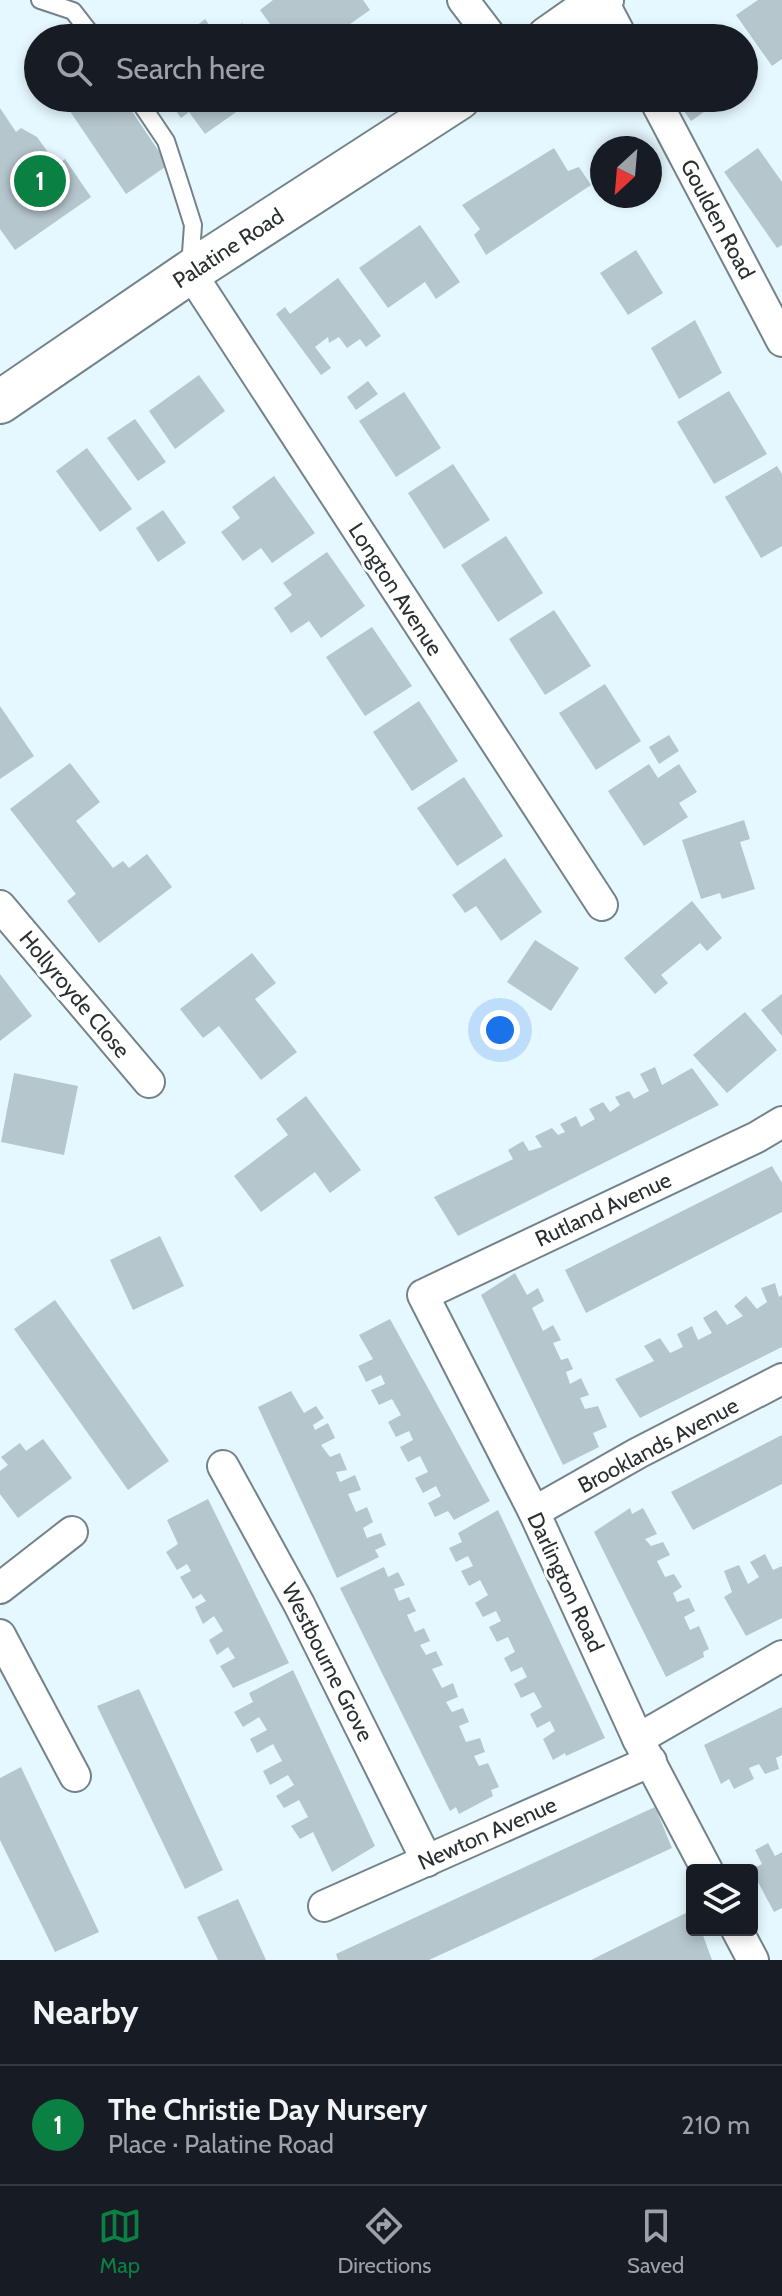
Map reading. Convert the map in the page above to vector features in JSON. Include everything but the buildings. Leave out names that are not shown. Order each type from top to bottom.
[{"type":"main road","points":[[568,24],[602,0]]},
{"type":"main road","name":"Palatine Road","points":[[1,400],[190,272],[437,112]]},
{"type":"street","points":[[463,0],[481,24]]},
{"type":"street","points":[[602,0],[615,24]]},
{"type":"street","name":"Goulden Road","points":[[661,112],[782,341]]},
{"type":"street","name":"Longton Avenue","points":[[190,272],[602,905]]},
{"type":"street","name":"Hollyroyde Close","points":[[0,906],[149,1082]]},
{"type":"street","name":"Rutland Avenue","points":[[423,1295],[757,1137],[782,1122]]},
{"type":"street","name":"Darlington Road","points":[[423,1295],[534,1512],[645,1750],[704,1864]]},
{"type":"street","name":"Brooklands Avenue","points":[[534,1512],[638,1453],[782,1379]]},
{"type":"street","name":"Westbourne Grove","points":[[223,1466],[299,1604],[427,1861]]},
{"type":"street","points":[[0,1588],[72,1532]]},
{"type":"street","points":[[0,1635],[75,1776]]},
{"type":"street","name":"Newton Avenue","points":[[324,1906],[538,1810],[645,1750],[782,1656]]},
{"type":"street","points":[[740,1936],[753,1960]]},
{"type":"lane","points":[[40,0],[73,11],[83,24]]},
{"type":"lane","points":[[146,112],[166,141],[193,225],[190,272]]},
{"type":"place","name":"The Christie Day Nursery","points":[[40,181]]}]
